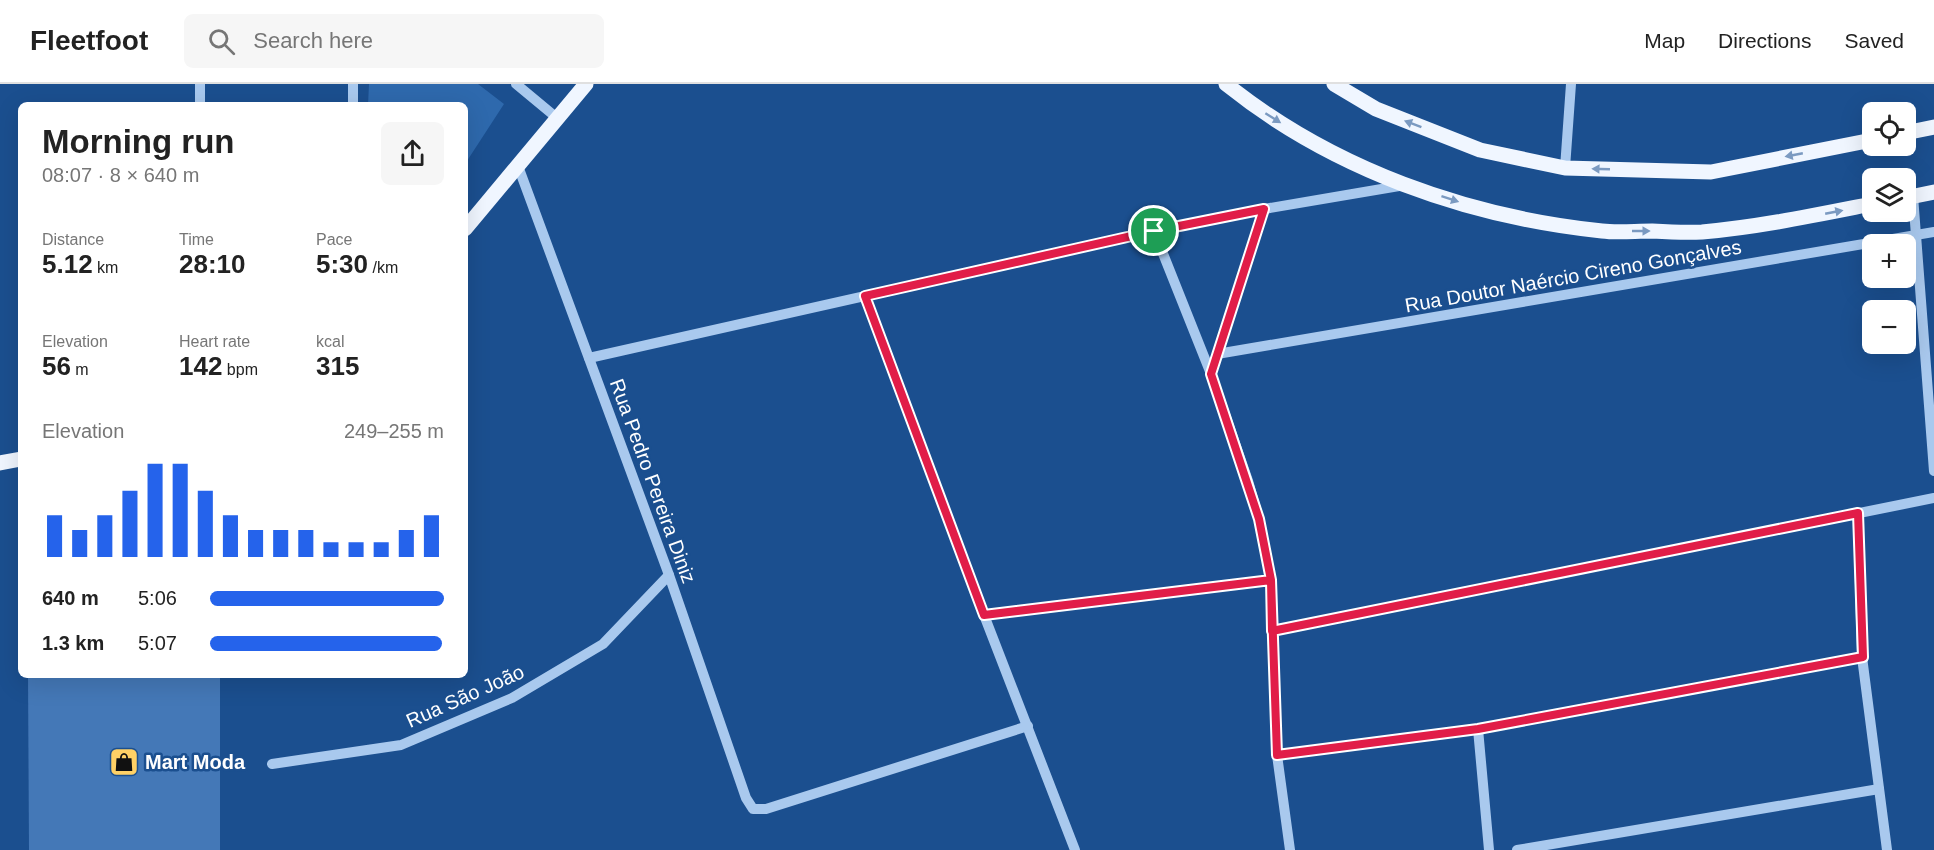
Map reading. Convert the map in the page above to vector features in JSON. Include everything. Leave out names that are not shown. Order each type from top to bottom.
[{"type":"main road","points":[[468,225],[586,84]]},
{"type":"main road","points":[[1226,84],[1248,102],[1321,148],[1405,185],[1500,215],[1603,231],[1701,232],[1810,217],[1862,206]]},
{"type":"main road","points":[[1334,84],[1376,110],[1480,150],[1566,168],[1711,172],[1862,142]]},
{"type":"main road","points":[[1916,131],[1934,127]]},
{"type":"main road","points":[[1916,196],[1934,192]]},
{"type":"main road","points":[[0,463],[18,460]]},
{"type":"street","points":[[200,84],[200,102]]},
{"type":"street","points":[[352,102],[353,84]]},
{"type":"street","points":[[516,84],[557,118]]},
{"type":"street","points":[[1566,168],[1570,84]]},
{"type":"street","name":"Rua Pedro Pereira Diniz","points":[[518,166],[669,575],[746,798],[753,809],[766,809],[1029,726]]},
{"type":"street","points":[[589,358],[1154,231],[1264,209],[1405,185]]},
{"type":"street","points":[[1211,374],[1264,209]]},
{"type":"street","points":[[1154,231],[1211,374],[1259,519],[1271,580],[1277,755],[1290,850]]},
{"type":"street","name":"Rua Doutor Naércio Cireno Gonçalves","points":[[1916,235],[1934,232]]},
{"type":"street","points":[[1916,235],[1934,471]]},
{"type":"street","name":"Rua Doutor Naércio Cireno Gonçalves","points":[[1217,354],[1862,244]]},
{"type":"street","points":[[865,296],[1075,850]]},
{"type":"street","points":[[1272,631],[1934,498]]},
{"type":"street","points":[[1858,513],[1863,657],[1887,850]]},
{"type":"street","name":"Rua São João","points":[[272,764],[401,745],[512,698],[603,645],[669,575]]},
{"type":"street","points":[[984,615],[1271,580]]},
{"type":"street","points":[[1277,755],[1478,729],[1863,657]]},
{"type":"street","points":[[1478,729],[1489,850]]},
{"type":"street","points":[[1517,850],[1879,789]]},
{"type":"shaded area","points":[[369,84],[478,84],[504,104],[468,159],[468,102],[368,102]]},
{"type":"building","name":"Mart Moda","points":[[28,678],[220,678],[220,850],[29,850]]},
{"type":"place","name":"Mart Moda","points":[[124,762]]},
{"type":"route","points":[[1154,231],[865,296],[984,615],[1271,580],[1272,631],[1277,755],[1478,729],[1863,657],[1858,513],[1272,631],[1271,580],[1259,519],[1211,374],[1264,209],[1154,231]]}]
